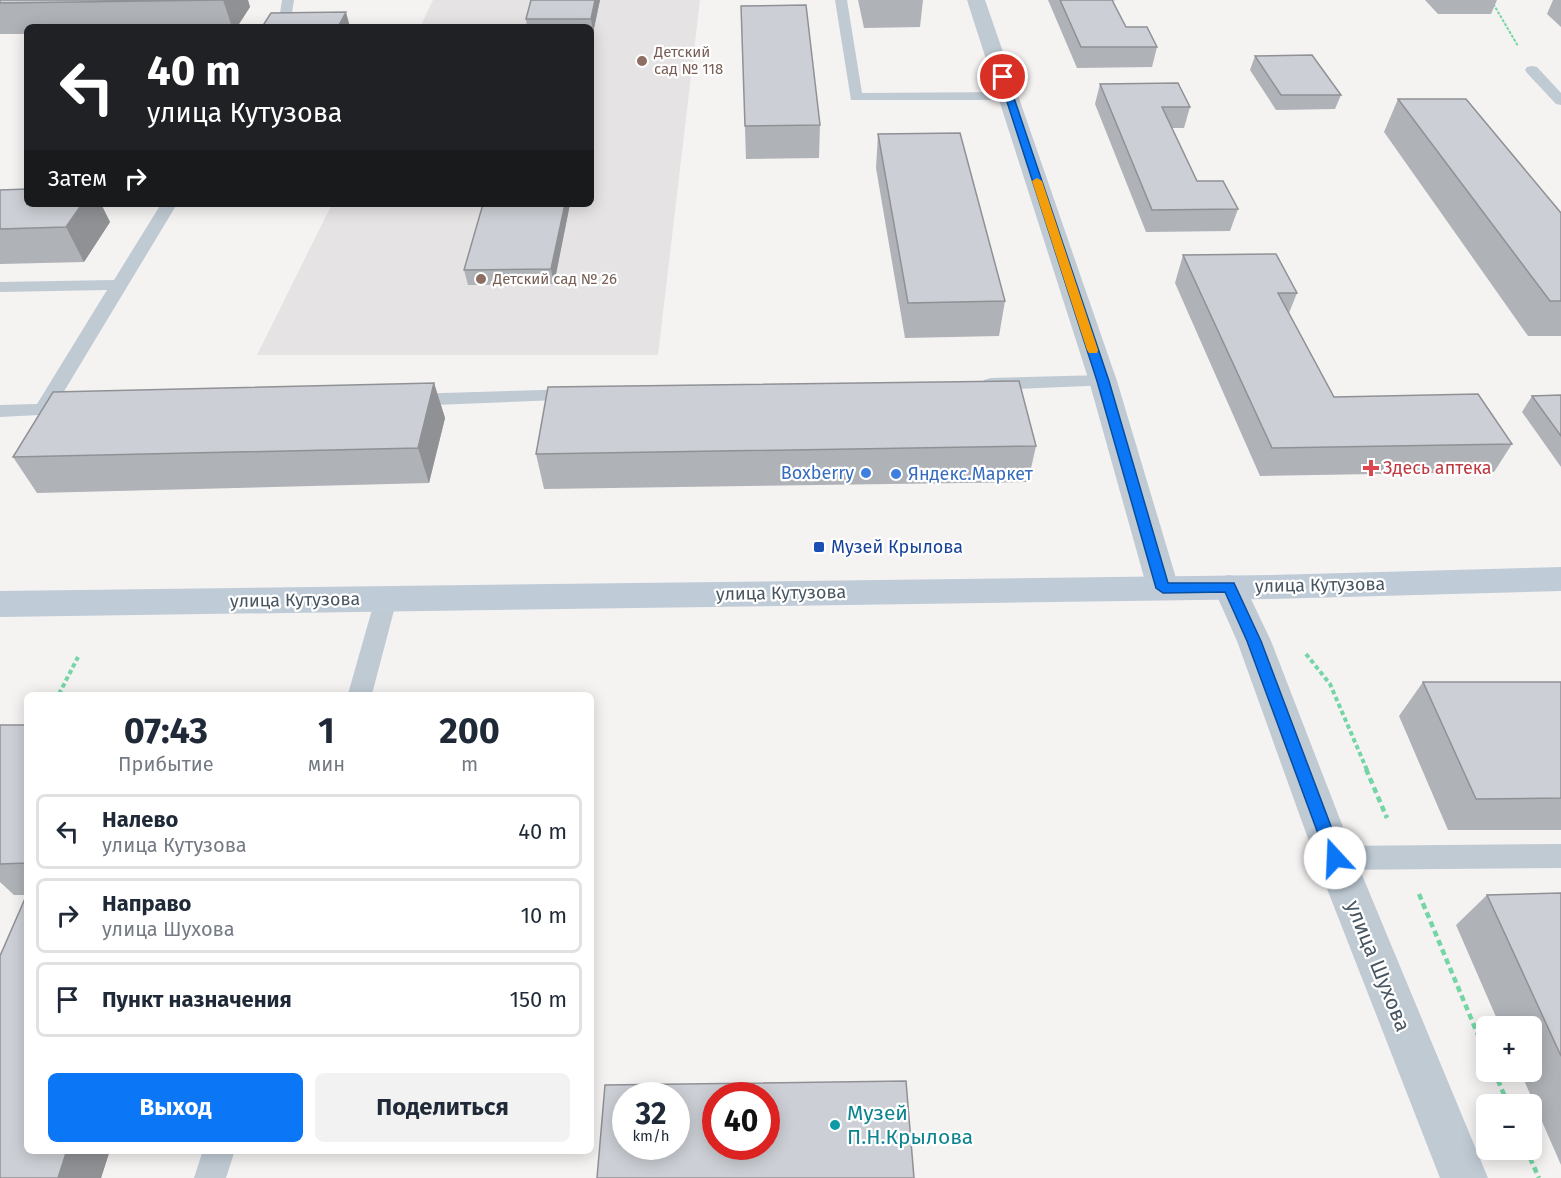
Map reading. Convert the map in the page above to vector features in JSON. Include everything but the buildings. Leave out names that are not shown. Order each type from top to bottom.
[{"type":"main road","name":"улица Кутузова","points":[[0,603],[1229,587],[1561,579]]},
{"type":"street","points":[[976,0],[1103,381],[1163,588]]},
{"type":"street","name":"улица Шухова","points":[[1229,587],[1254,641],[1335,858],[1464,1178]]},
{"type":"lane","points":[[280,24],[286,13],[288,0]]},
{"type":"lane","points":[[841,0],[856,97],[1009,96]]},
{"type":"lane","points":[[1532,70],[1561,101]]},
{"type":"lane","points":[[43,410],[167,207]]},
{"type":"lane","points":[[0,287],[120,285]]},
{"type":"lane","points":[[972,384],[1103,381]]},
{"type":"lane","points":[[388,400],[591,395]]},
{"type":"lane","points":[[0,411],[91,409]]},
{"type":"lane","points":[[361,692],[386,599]]},
{"type":"lane","points":[[1335,858],[1561,856]]},
{"type":"lane","points":[[210,1178],[218,1154]]},
{"type":"path","points":[[1491,0],[1532,70]]},
{"type":"path","points":[[60,692],[78,657]]},
{"type":"path","points":[[1531,1160],[1539,1178]]},
{"type":"shaded area","name":"Детский сад № 26","points":[[433,0],[700,0],[658,355],[257,355],[331,207],[594,207],[594,24],[421,24]]},
{"type":"slow traffic","points":[[1037,181],[1093,350]]},
{"type":"place","name":"Детский сад № 118","points":[[642,61]]},
{"type":"place","name":"Детский сад № 26","points":[[481,279]]},
{"type":"place","name":"Здесь аптека","points":[[1371,468]]},
{"type":"place","name":"Boxberry","points":[[866,473]]},
{"type":"place","name":"Яндекс.Маркет","points":[[896,474]]},
{"type":"place","name":"Музей Крылова","points":[[819,547]]},
{"type":"place","name":"Музей П.Н.Крылова","points":[[835,1125]]},
{"type":"route","points":[[1003,77],[1103,381],[1163,588],[1229,587],[1254,641],[1335,858]]}]
